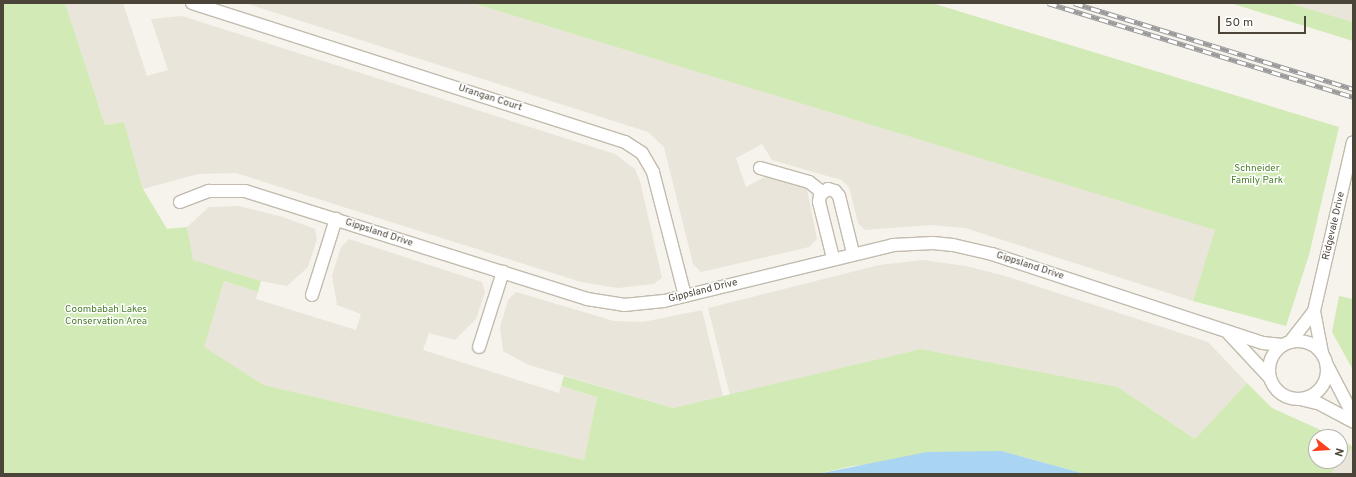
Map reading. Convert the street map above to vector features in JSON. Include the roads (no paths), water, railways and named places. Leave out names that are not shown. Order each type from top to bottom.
[{"type":"street","name":"Urangan Court","points":[[192,3],[630,144],[642,153],[653,172],[685,296]]},
{"type":"street","name":"Ridgevale Drive","points":[[1324,358],[1314,311],[1353,142]]},
{"type":"street","points":[[760,168],[809,182],[822,192]]},
{"type":"street","points":[[822,192],[832,189],[839,196],[853,253]]},
{"type":"street","name":"Gippsland Drive","points":[[180,202],[209,191],[245,191],[602,302],[643,304],[685,296],[853,253],[911,243],[933,243],[972,249],[1263,343],[1286,344]]},
{"type":"street","points":[[822,192],[819,202],[833,258]]},
{"type":"street","points":[[312,295],[336,219]]},
{"type":"street","points":[[479,347],[503,272]]},
{"type":"street","name":"Ridgevale Drive","points":[[1286,344],[1314,311]]},
{"type":"street","name":"Gippsland Drive","points":[[1227,332],[1270,378]]},
{"type":"street","points":[[1353,415],[1324,358],[1309,343],[1286,344],[1270,360],[1270,378],[1280,392],[1296,399],[1318,403],[1353,422]]},
{"type":"street","points":[[1296,399],[1305,398],[1320,388],[1327,372],[1324,358]]},
{"type":"water","points":[[1002,451],[1085,474],[817,474],[927,452]]},
{"type":"railway","points":[[1048,3],[1353,97]]},
{"type":"railway","points":[[1074,3],[1353,89]]},
{"type":"park label","name":"Schneider Family Park","points":[[1257,174]]},
{"type":"park label","name":"Coombabah Lakes Conservation Area","points":[[106,314]]}]
